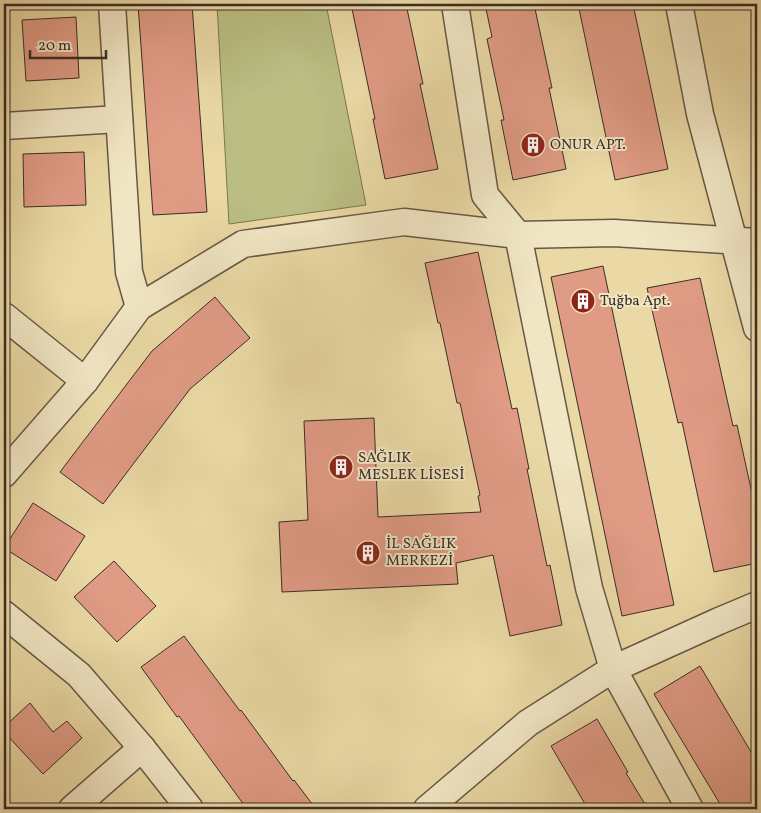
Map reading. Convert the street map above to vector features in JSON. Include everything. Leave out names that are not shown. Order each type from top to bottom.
[{"type":"street","points":[[112,4],[129,272],[139,307]]},
{"type":"street","points":[[455,4],[485,195],[518,235],[589,588],[613,669],[690,809]]},
{"type":"street","points":[[679,4],[700,114],[746,242],[757,328]]},
{"type":"street","points":[[4,126],[119,119]]},
{"type":"street","points":[[4,474],[84,382],[139,307],[243,244],[404,222],[518,235],[614,233],[746,242]]},
{"type":"street","points":[[4,316],[84,382]]},
{"type":"street","points":[[427,809],[528,723],[613,669],[757,606]]},
{"type":"street","points":[[4,614],[79,675],[142,748],[190,809]]},
{"type":"street","points":[[72,809],[142,748]]},
{"type":"green space","points":[[217,4],[326,4],[366,205],[229,224]]},
{"type":"building","points":[[138,4],[192,4],[207,212],[153,215]]},
{"type":"building","points":[[351,4],[406,4],[438,169],[385,179],[373,119],[375,119]]},
{"type":"building","points":[[485,4],[534,4],[552,88],[549,88],[566,169],[513,180],[501,120],[504,120],[487,39],[492,37]]},
{"type":"building","points":[[578,4],[633,4],[668,169],[615,180]]},
{"type":"building","points":[[76,17],[79,78],[26,81],[22,20]]},
{"type":"building","points":[[84,152],[86,205],[24,207],[23,154]]},
{"type":"building","points":[[478,252],[512,409],[517,408],[529,469],[527,469],[547,566],[550,565],[562,625],[510,636],[493,555],[456,563],[458,584],[282,592],[279,522],[308,520],[304,421],[374,418],[378,517],[481,512],[478,496],[480,495],[460,403],[457,403],[425,263]]},
{"type":"building","points":[[603,266],[674,605],[622,616],[551,277]]},
{"type":"building","points":[[700,278],[733,426],[737,425],[757,516],[757,563],[714,572],[682,422],[678,423],[647,288]]},
{"type":"building","points":[[215,297],[250,338],[190,389],[103,504],[60,472],[152,351]]},
{"type":"building","points":[[33,503],[85,536],[56,581],[4,548]]},
{"type":"building","points":[[114,561],[156,606],[117,642],[74,597]]},
{"type":"building","points":[[184,636],[316,809],[247,809],[141,667]]},
{"type":"building","points":[[700,666],[757,762],[757,801],[743,809],[723,809],[654,694]]},
{"type":"building","points":[[30,703],[53,732],[67,721],[82,738],[43,774],[4,732],[4,727]]},
{"type":"building","points":[[597,719],[648,809],[588,809],[551,746]]},
{"type":"place","name":"ONUR APT.","points":[[533,145]]},
{"type":"place","name":"Tuğba Apt.","points":[[583,301]]},
{"type":"place","name":"SAĞLIK MESLEK LİSESİ","points":[[341,467]]},
{"type":"place","name":"İL SAĞLIK MERKEZİ","points":[[368,553]]}]
